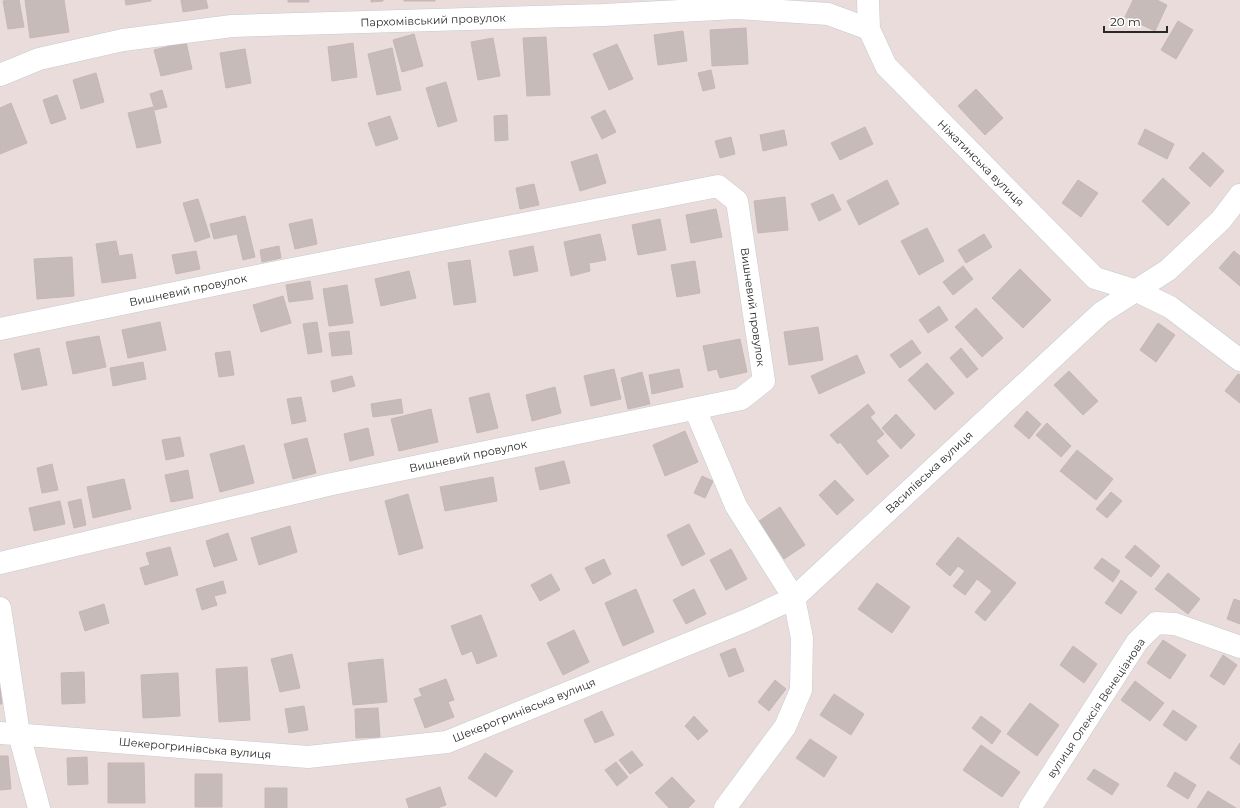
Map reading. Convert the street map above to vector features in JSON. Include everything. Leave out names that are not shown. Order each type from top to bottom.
[{"type":"street","name":"Ніжатинська вулиця","points":[[868,0],[869,29],[886,66],[1095,278],[1137,291],[1170,307],[1240,360]]},
{"type":"street","name":"Пархомівський провулок","points":[[0,75],[39,59],[123,40],[232,26],[603,15],[737,8],[828,14],[869,29]]},
{"type":"street","name":"Вишневий провулок","points":[[0,329],[272,273],[718,186],[737,201],[764,381],[741,399],[332,484],[0,562]]},
{"type":"street","name":"Василівська вулиця","points":[[794,598],[1101,313],[1168,270],[1221,220],[1240,195]]},
{"type":"street","points":[[695,409],[736,506],[794,598],[802,638],[801,690],[784,727],[726,808]]},
{"type":"street","name":"Шекерогринівська вулиця","points":[[10,734],[308,757],[447,742],[747,620],[794,598]]},
{"type":"street","points":[[0,608],[10,734],[40,808]]},
{"type":"street","name":"вулиця Олексія Венеціанова","points":[[1030,808],[1137,642],[1156,623],[1175,624],[1240,647]]},
{"type":"building","points":[[19,0],[24,27],[8,29],[3,1]]},
{"type":"building","points":[[25,0],[64,0],[69,32],[30,38]]},
{"type":"building","points":[[125,0],[151,0],[151,1],[126,5]]},
{"type":"building","points":[[181,0],[206,0],[208,8],[183,12]]},
{"type":"building","points":[[288,0],[309,0],[309,2],[288,2]]},
{"type":"building","points":[[371,0],[383,0],[383,1],[371,2]]},
{"type":"building","points":[[435,0],[435,1],[404,1]]},
{"type":"building","points":[[1133,0],[1157,0],[1167,5],[1155,31],[1125,17]]},
{"type":"building","points":[[1178,21],[1193,30],[1176,59],[1161,50]]},
{"type":"building","points":[[746,28],[748,64],[712,66],[710,30]]},
{"type":"building","points":[[683,31],[687,61],[658,65],[654,35]]},
{"type":"building","points":[[414,34],[423,66],[402,72],[393,40]]},
{"type":"building","points":[[546,37],[550,95],[527,96],[523,38]]},
{"type":"building","points":[[493,38],[500,76],[478,80],[471,42]]},
{"type":"building","points":[[186,42],[192,69],[161,76],[154,50]]},
{"type":"building","points":[[353,43],[357,77],[332,81],[328,47]]},
{"type":"building","points":[[617,44],[633,79],[609,90],[593,54]]},
{"type":"building","points":[[392,48],[401,90],[377,95],[368,54]]},
{"type":"building","points":[[245,49],[251,83],[226,88],[220,53]]},
{"type":"building","points":[[711,70],[715,88],[703,91],[698,73]]},
{"type":"building","points":[[96,73],[104,102],[81,109],[73,80]]},
{"type":"building","points":[[446,82],[457,121],[438,127],[426,88]]},
{"type":"building","points":[[976,89],[1003,118],[985,135],[958,106]]},
{"type":"building","points":[[162,90],[167,107],[155,110],[150,94]]},
{"type":"building","points":[[57,95],[66,119],[51,124],[43,100]]},
{"type":"building","points":[[11,103],[27,143],[0,154],[0,108]]},
{"type":"building","points":[[153,107],[161,143],[137,148],[128,113]]},
{"type":"building","points":[[605,110],[616,132],[602,139],[591,117]]},
{"type":"building","points":[[507,115],[508,140],[495,141],[494,116]]},
{"type":"building","points":[[390,116],[398,139],[376,146],[368,123]]},
{"type":"building","points":[[865,127],[873,144],[840,160],[831,143]]},
{"type":"building","points":[[1145,129],[1174,144],[1167,159],[1138,144]]},
{"type":"building","points":[[784,130],[787,145],[763,151],[760,135]]},
{"type":"building","points":[[731,137],[735,154],[720,158],[715,141]]},
{"type":"building","points":[[1203,152],[1224,171],[1210,187],[1189,168]]},
{"type":"building","points":[[597,154],[606,183],[580,191],[571,162]]},
{"type":"building","points":[[1163,178],[1190,203],[1168,226],[1142,201]]},
{"type":"building","points":[[887,180],[899,204],[859,225],[847,201]]},
{"type":"building","points":[[1078,180],[1098,193],[1081,217],[1062,203]]},
{"type":"building","points":[[534,184],[539,205],[520,209],[516,188]]},
{"type":"building","points":[[833,194],[841,210],[819,221],[811,204]]},
{"type":"building","points":[[785,197],[788,230],[758,233],[754,201]]},
{"type":"building","points":[[198,199],[210,237],[195,242],[183,203]]},
{"type":"building","points":[[716,209],[722,237],[691,243],[686,215]]},
{"type":"building","points":[[245,216],[255,257],[243,260],[237,234],[214,239],[210,224]]},
{"type":"building","points":[[312,219],[317,244],[295,249],[289,224]]},
{"type":"building","points":[[660,219],[666,250],[638,255],[632,225]]},
{"type":"building","points":[[927,228],[944,261],[919,275],[901,241]]},
{"type":"building","points":[[600,234],[606,260],[589,263],[590,271],[571,276],[564,242]]},
{"type":"building","points":[[984,234],[992,247],[966,263],[958,250]]},
{"type":"building","points":[[116,241],[119,256],[132,254],[136,278],[102,283],[96,244]]},
{"type":"building","points":[[279,246],[281,258],[262,262],[260,250]]},
{"type":"building","points":[[533,246],[538,271],[514,276],[509,251]]},
{"type":"building","points":[[196,251],[200,269],[176,274],[172,255]]},
{"type":"building","points":[[1234,251],[1240,256],[1240,286],[1219,268]]},
{"type":"building","points":[[72,257],[74,296],[37,299],[34,259]]},
{"type":"building","points":[[470,260],[476,302],[454,305],[448,263]]},
{"type":"building","points":[[695,261],[700,293],[677,297],[671,265]]},
{"type":"building","points":[[963,266],[973,279],[953,295],[943,282]]},
{"type":"building","points":[[1020,269],[1051,300],[1023,328],[992,298]]},
{"type":"building","points":[[409,271],[416,298],[381,306],[375,279]]},
{"type":"building","points":[[310,281],[313,299],[289,302],[286,285]]},
{"type":"building","points":[[347,285],[353,323],[329,326],[323,289]]},
{"type":"building","points":[[283,296],[291,323],[261,332],[253,305]]},
{"type":"building","points":[[939,306],[948,320],[928,333],[919,320]]},
{"type":"building","points":[[976,308],[1003,338],[982,357],[955,327]]},
{"type":"building","points":[[160,322],[166,350],[128,358],[122,330]]},
{"type":"building","points":[[317,322],[322,352],[308,354],[303,324]]},
{"type":"building","points":[[1158,323],[1175,335],[1156,362],[1140,350]]},
{"type":"building","points":[[818,327],[823,360],[789,365],[784,332]]},
{"type":"building","points":[[349,331],[352,354],[332,356],[329,333]]},
{"type":"building","points":[[99,336],[106,367],[73,374],[66,342]]},
{"type":"building","points":[[740,339],[747,372],[720,378],[717,369],[708,371],[703,346]]},
{"type":"building","points":[[912,340],[921,353],[900,368],[890,355]]},
{"type":"building","points":[[39,348],[47,385],[22,390],[14,354]]},
{"type":"building","points":[[961,348],[978,369],[967,378],[950,358]]},
{"type":"building","points":[[230,351],[234,375],[219,377],[215,353]]},
{"type":"building","points":[[857,355],[865,373],[819,394],[811,376]]},
{"type":"building","points":[[143,362],[146,379],[113,386],[110,368]]},
{"type":"building","points":[[927,363],[954,393],[935,410],[908,380]]},
{"type":"building","points":[[614,369],[621,399],[591,406],[584,376]]},
{"type":"building","points":[[679,369],[683,387],[652,394],[649,375]]},
{"type":"building","points":[[1069,371],[1098,401],[1083,415],[1054,385]]},
{"type":"building","points":[[642,372],[650,404],[628,409],[621,378]]},
{"type":"building","points":[[1238,374],[1240,375],[1240,403],[1225,391]]},
{"type":"building","points":[[352,376],[355,386],[333,392],[331,381]]},
{"type":"building","points":[[555,387],[561,413],[532,421],[526,395]]},
{"type":"building","points":[[489,393],[498,428],[477,433],[469,398]]},
{"type":"building","points":[[301,397],[306,421],[292,424],[287,399]]},
{"type":"building","points":[[401,399],[403,413],[373,417],[371,404]]},
{"type":"building","points":[[868,404],[875,413],[870,417],[884,434],[876,441],[889,456],[867,475],[840,442],[838,444],[830,435]]},
{"type":"building","points":[[431,409],[438,442],[399,451],[391,419]]},
{"type":"building","points":[[1027,411],[1041,424],[1029,439],[1014,426]]},
{"type":"building","points":[[896,414],[915,435],[901,449],[882,428]]},
{"type":"building","points":[[1047,423],[1071,446],[1061,457],[1036,435]]},
{"type":"building","points":[[368,428],[374,455],[350,461],[344,434]]},
{"type":"building","points":[[685,431],[698,462],[665,476],[653,445]]},
{"type":"building","points":[[180,437],[184,456],[166,460],[162,440]]},
{"type":"building","points":[[307,438],[316,473],[293,479],[284,444]]},
{"type":"building","points":[[244,445],[254,483],[220,492],[210,454]]},
{"type":"building","points":[[1077,450],[1113,479],[1096,500],[1060,471]]},
{"type":"building","points":[[564,461],[570,483],[540,490],[535,468]]},
{"type":"building","points":[[52,464],[58,490],[42,493],[37,468]]},
{"type":"building","points":[[188,470],[193,498],[171,502],[165,475]]},
{"type":"building","points":[[702,476],[713,481],[705,498],[694,493]]},
{"type":"building","points":[[493,477],[497,501],[445,511],[440,487]]},
{"type":"building","points":[[124,479],[131,509],[93,518],[87,487]]},
{"type":"building","points":[[835,480],[854,500],[837,515],[819,495]]},
{"type":"building","points":[[1111,492],[1122,501],[1107,518],[1096,509]]},
{"type":"building","points":[[408,494],[423,548],[399,555],[385,501]]},
{"type":"building","points":[[81,499],[86,525],[74,528],[68,502]]},
{"type":"building","points":[[60,501],[65,524],[34,531],[29,508]]},
{"type":"building","points":[[780,507],[805,545],[784,559],[759,521]]},
{"type":"building","points":[[689,524],[705,554],[682,566],[667,535]]},
{"type":"building","points":[[290,526],[297,552],[259,565],[251,538]]},
{"type":"building","points":[[228,533],[237,560],[214,567],[206,541]]},
{"type":"building","points":[[958,537],[1016,583],[985,621],[975,612],[992,591],[977,579],[965,595],[953,586],[965,571],[958,566],[950,576],[936,564]]},
{"type":"building","points":[[1135,545],[1160,566],[1151,577],[1125,557]]},
{"type":"building","points":[[170,547],[178,575],[145,585],[140,568],[150,565],[146,553]]},
{"type":"building","points":[[731,549],[747,579],[726,590],[710,560]]},
{"type":"building","points":[[1102,558],[1120,571],[1113,582],[1094,568]]},
{"type":"building","points":[[604,559],[611,574],[593,584],[585,568]]},
{"type":"building","points":[[1168,573],[1200,599],[1188,614],[1155,589]]},
{"type":"building","points":[[551,574],[560,590],[540,601],[531,585]]},
{"type":"building","points":[[1121,580],[1137,592],[1121,614],[1105,603]]},
{"type":"building","points":[[223,581],[226,593],[214,596],[217,605],[202,610],[196,589]]},
{"type":"building","points":[[877,583],[910,607],[892,633],[858,609]]},
{"type":"building","points":[[636,589],[654,632],[623,646],[605,603]]},
{"type":"building","points":[[694,589],[706,614],[686,624],[673,600]]},
{"type":"building","points":[[1234,599],[1240,601],[1240,624],[1227,619]]},
{"type":"building","points":[[104,604],[109,623],[85,631],[79,612]]},
{"type":"building","points":[[481,615],[497,656],[477,664],[472,651],[462,655],[451,626]]},
{"type":"building","points":[[574,630],[589,662],[563,675],[547,643]]},
{"type":"building","points":[[1163,640],[1186,655],[1170,679],[1147,663]]},
{"type":"building","points":[[1073,646],[1097,664],[1084,683],[1060,665]]},
{"type":"building","points":[[735,648],[744,671],[729,677],[720,654]]},
{"type":"building","points":[[292,654],[300,688],[280,692],[271,659]]},
{"type":"building","points":[[1223,655],[1237,665],[1224,685],[1210,676]]},
{"type":"building","points":[[383,659],[387,702],[353,705],[348,663]]},
{"type":"building","points":[[247,667],[250,720],[219,722],[216,669]]},
{"type":"building","points":[[84,672],[85,703],[62,704],[61,673]]},
{"type":"building","points":[[178,673],[180,716],[143,718],[141,675]]},
{"type":"building","points":[[446,679],[454,700],[448,702],[454,717],[425,728],[414,699],[422,696],[419,689]]},
{"type":"building","points":[[775,680],[786,689],[769,711],[758,702]]},
{"type":"building","points":[[1135,681],[1164,703],[1150,721],[1121,700]]},
{"type":"building","points":[[0,688],[2,704],[0,704]]},
{"type":"building","points":[[834,694],[864,714],[851,735],[820,715]]},
{"type":"building","points":[[1030,703],[1059,725],[1037,756],[1007,734]]},
{"type":"building","points":[[304,706],[308,730],[289,733],[285,709]]},
{"type":"building","points":[[378,708],[380,737],[356,738],[355,709]]},
{"type":"building","points":[[1173,710],[1197,726],[1186,741],[1163,725]]},
{"type":"building","points":[[602,711],[614,735],[595,743],[584,720]]},
{"type":"building","points":[[694,716],[708,731],[698,740],[685,726]]},
{"type":"building","points":[[981,716],[1001,731],[992,744],[972,728]]},
{"type":"building","points":[[810,739],[837,757],[824,777],[796,758]]},
{"type":"building","points":[[1240,743],[1240,765],[1230,758]]},
{"type":"building","points":[[981,745],[1020,772],[1002,797],[963,770]]},
{"type":"building","points":[[632,751],[643,765],[630,774],[619,760]]},
{"type":"building","points":[[485,753],[513,771],[496,797],[468,778]]},
{"type":"building","points":[[0,756],[8,756],[11,789],[0,790]]},
{"type":"building","points":[[87,757],[88,784],[68,785],[67,758]]},
{"type":"building","points":[[616,762],[628,777],[617,786],[605,770]]},
{"type":"building","points":[[108,763],[144,763],[145,803],[108,803]]},
{"type":"building","points":[[1094,769],[1119,784],[1112,795],[1087,779]]},
{"type":"building","points":[[1175,772],[1196,785],[1188,799],[1167,786]]},
{"type":"building","points":[[195,774],[222,774],[222,807],[195,807]]},
{"type":"building","points":[[672,777],[695,801],[688,808],[669,808],[655,793]]},
{"type":"building","points":[[440,787],[446,805],[437,808],[409,808],[406,799]]},
{"type":"building","points":[[265,788],[287,788],[287,808],[265,808]]},
{"type":"building","points":[[1208,791],[1236,808],[1197,808]]}]
